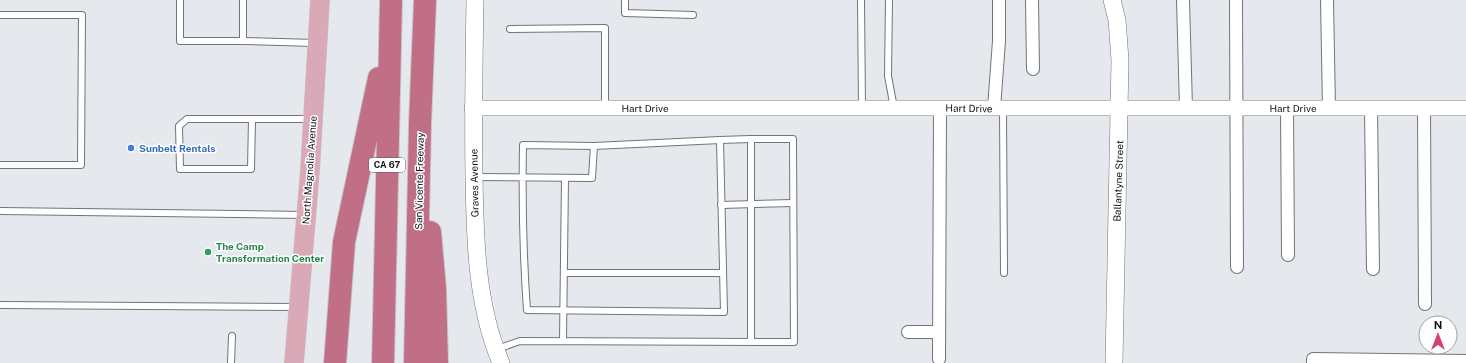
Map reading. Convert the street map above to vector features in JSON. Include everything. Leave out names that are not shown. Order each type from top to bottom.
[{"type":"highway","name":"CA 67","points":[[385,300],[391,0]]},
{"type":"highway","name":"San Vicente Freeway","points":[[415,363],[420,124],[425,0]]},
{"type":"highway","points":[[335,363],[344,242],[390,30]]},
{"type":"highway","points":[[420,124],[435,288],[437,363]]},
{"type":"highway","points":[[380,363],[385,300]]},
{"type":"highway","points":[[384,363],[385,300]]},
{"type":"main road","name":"North Magnolia Avenue","points":[[294,363],[313,119],[320,0]]},
{"type":"main road","name":"Graves Avenue","points":[[475,0],[472,108],[477,266],[488,320],[499,356]]},
{"type":"main road","name":"Ballantyne Street","points":[[1112,0],[1117,20],[1120,60],[1114,363]]},
{"type":"street","points":[[999,0],[999,108]]},
{"type":"street","points":[[1032,0],[1033,69]]},
{"type":"street","points":[[1183,0],[1186,108]]},
{"type":"street","points":[[1236,0],[1238,267]]},
{"type":"street","points":[[1327,0],[1329,108]]},
{"type":"street","points":[[939,359],[940,107]]},
{"type":"street","name":"Hart Drive","points":[[472,108],[1466,108]]},
{"type":"street","points":[[1287,108],[1288,255]]},
{"type":"street","points":[[1371,108],[1373,269]]},
{"type":"street","points":[[1424,108],[1425,304]]},
{"type":"street","points":[[908,332],[939,332]]},
{"type":"street","points":[[1314,363],[1314,359],[1466,361]]},
{"type":"lane","points":[[180,0],[180,41],[318,43]]},
{"type":"lane","points":[[242,0],[243,41]]},
{"type":"lane","points":[[625,0],[625,13],[693,15]]},
{"type":"lane","points":[[861,0],[862,108]]},
{"type":"lane","points":[[889,0],[888,76],[894,108]]},
{"type":"lane","points":[[0,15],[82,15],[81,165],[0,165]]},
{"type":"lane","points":[[510,29],[605,28],[605,108]]},
{"type":"lane","points":[[999,108],[1004,273]]},
{"type":"lane","points":[[252,119],[251,169],[180,169],[179,126],[187,119],[252,119],[313,119]]},
{"type":"lane","points":[[751,139],[751,342]]},
{"type":"lane","points":[[499,356],[520,341],[794,342],[793,139],[720,140],[594,146],[523,145],[523,244],[527,310],[724,312],[720,140]]},
{"type":"lane","points":[[474,177],[592,178],[594,146]]},
{"type":"lane","points":[[563,341],[566,178]]},
{"type":"lane","points":[[721,205],[793,203]]},
{"type":"lane","points":[[0,211],[306,215]]},
{"type":"lane","points":[[564,273],[723,273]]},
{"type":"lane","points":[[0,305],[299,307]]},
{"type":"lane","points":[[231,363],[232,336]]},
{"type":"place","name":"Sunbelt Rentals","points":[[131,148]]},
{"type":"place","name":"The Camp Transformation Center","points":[[208,252]]}]
